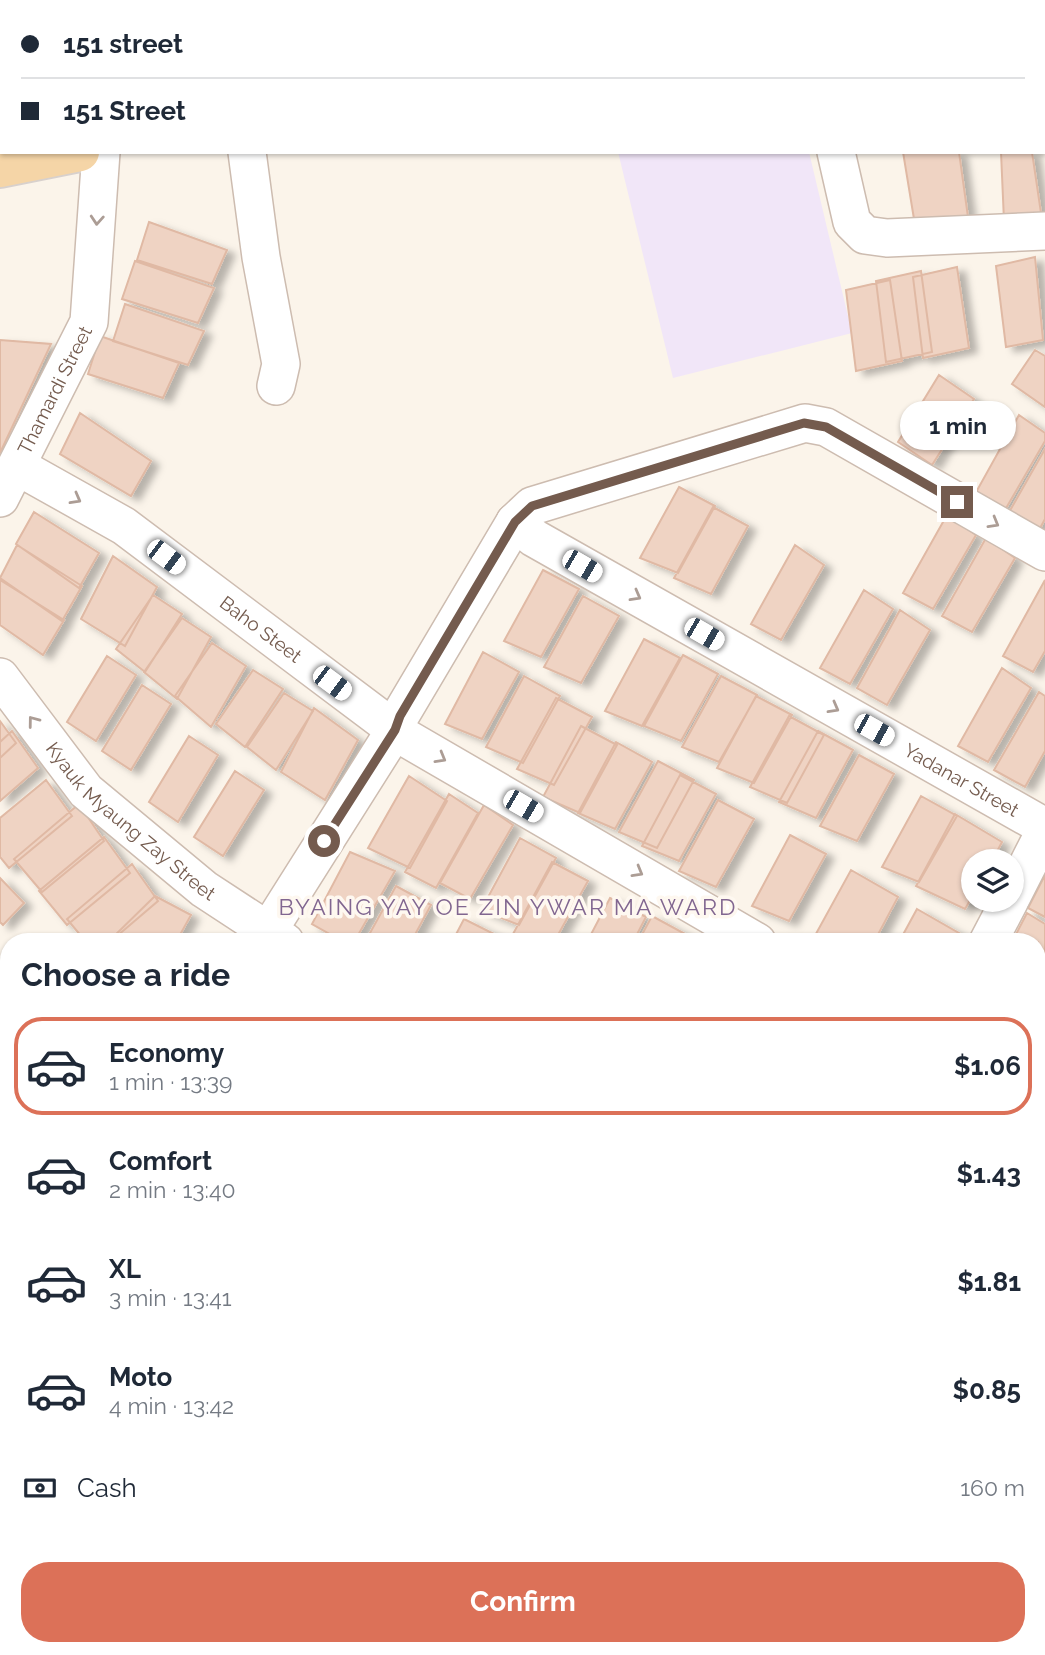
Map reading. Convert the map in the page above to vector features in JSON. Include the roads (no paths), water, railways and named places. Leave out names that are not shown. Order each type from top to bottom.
[{"type":"main road","points":[[0,168],[69,154]]},
{"type":"street","name":"Thamardi Street","points":[[0,498],[89,322],[102,154]]},
{"type":"street","points":[[247,154],[261,257],[281,364],[276,386]]},
{"type":"street","points":[[835,154],[852,222],[865,235],[887,238],[1045,230]]},
{"type":"street","points":[[274,933],[515,522],[532,506],[804,423],[826,427],[1045,552]]},
{"type":"street","name":"Baho Steet","points":[[17,466],[124,526],[395,730],[742,933]]},
{"type":"street","name":"Yadanar Street","points":[[515,522],[534,538],[1045,829]]},
{"type":"street","name":"Kyauk Myaung Zay Street","points":[[0,677],[86,791],[204,889],[264,933]]},
{"type":"street","points":[[1024,872],[1045,829]]},
{"type":"street","points":[[993,933],[1004,912]]},
{"type":"district","name":"BYAING YAY OE ZIN YWAR MA WARD","points":[[508,907]]}]
